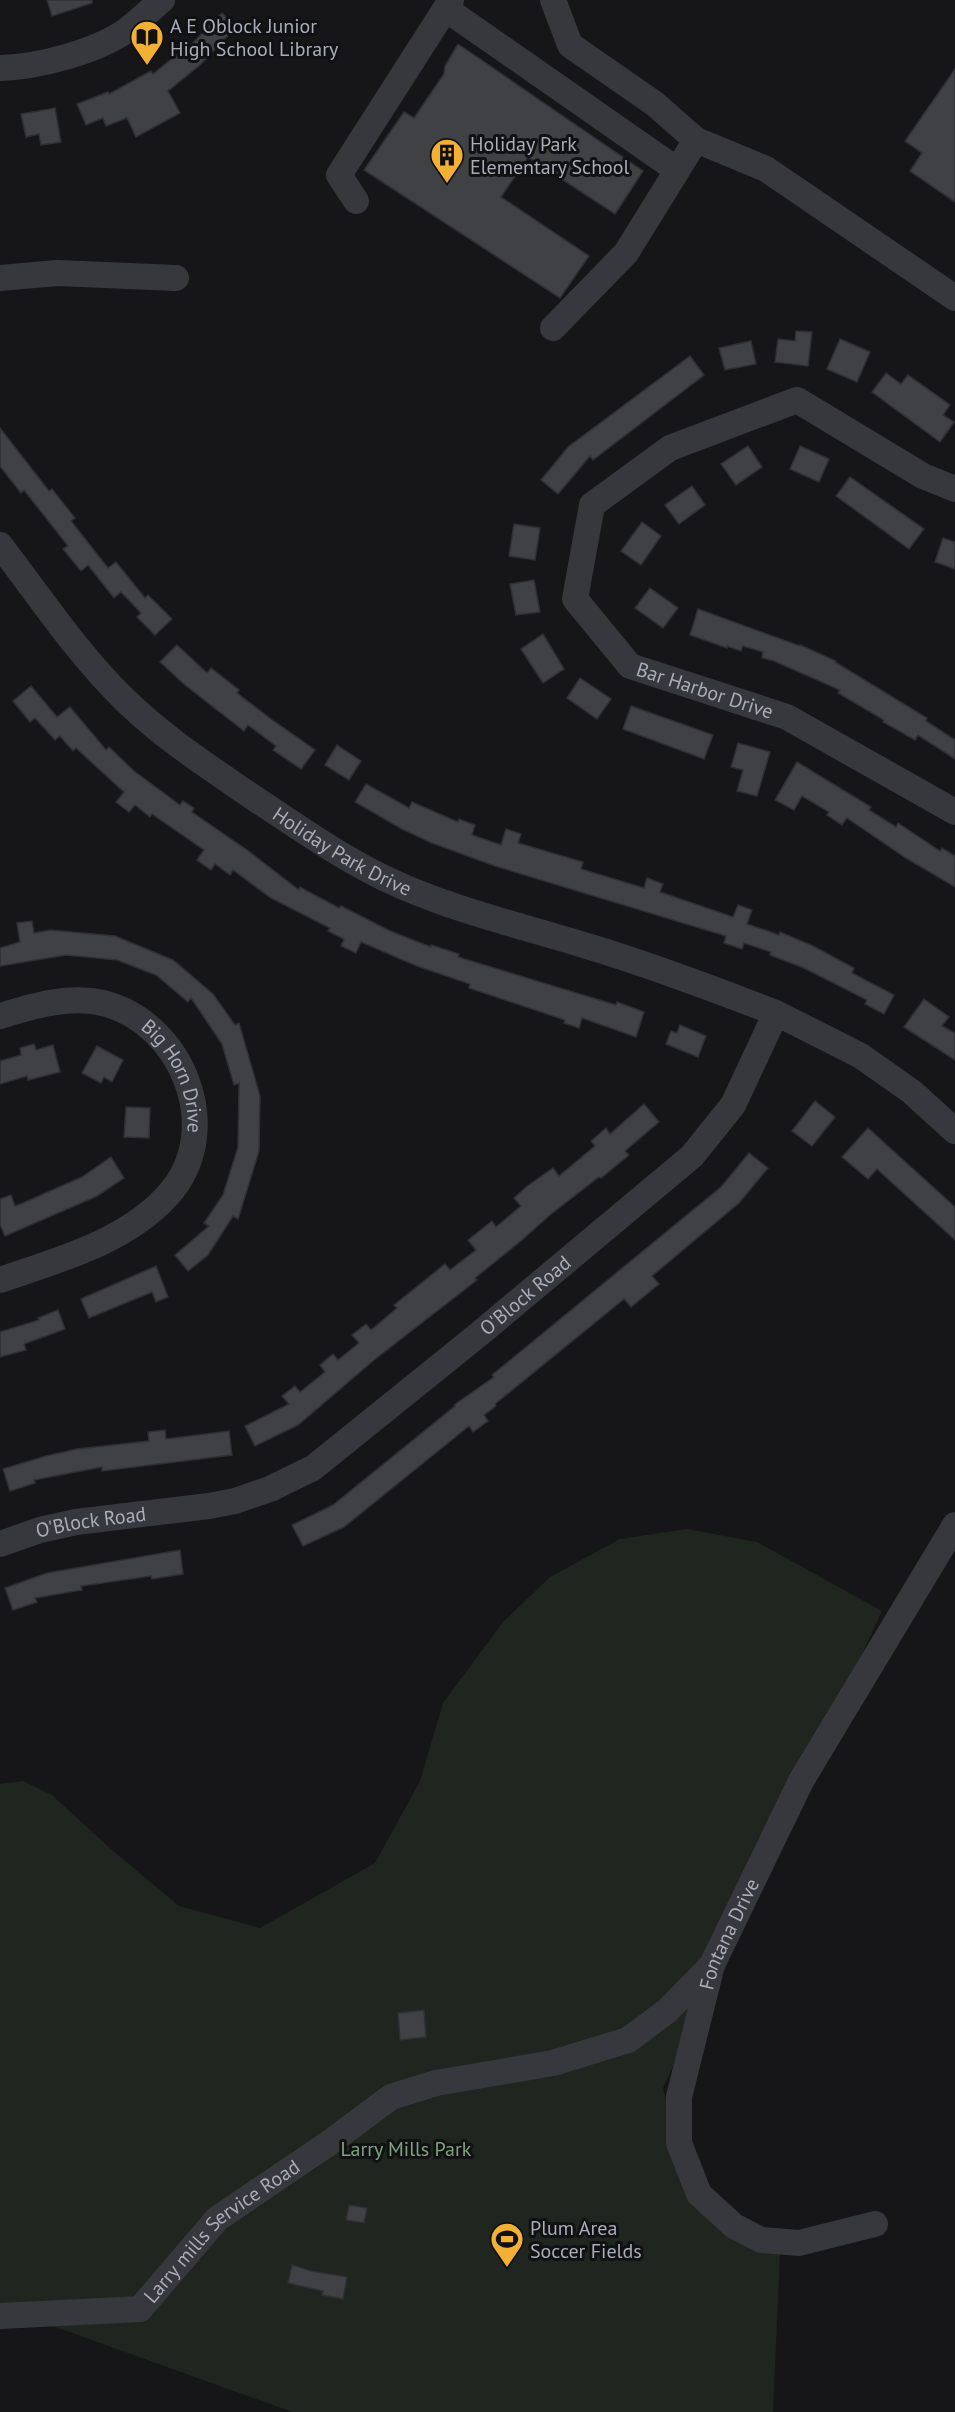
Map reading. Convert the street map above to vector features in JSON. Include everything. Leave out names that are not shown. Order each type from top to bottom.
[{"type":"street","points":[[0,68],[14,68],[71,57],[126,31],[162,0]]},
{"type":"street","points":[[553,0],[570,45],[656,104],[696,140],[766,169],[955,298]]},
{"type":"street","points":[[356,201],[339,175],[448,4],[677,170]]},
{"type":"street","points":[[553,328],[626,253],[696,140]]},
{"type":"street","points":[[0,278],[57,273],[176,278]]},
{"type":"street","name":"Bar Harbor Drive","points":[[955,489],[923,476],[797,400],[670,448],[592,504],[575,600],[630,666],[787,717],[955,812]]},
{"type":"street","name":"Holiday Park Drive","points":[[0,545],[98,671],[126,701],[212,770],[321,843],[385,878],[477,915],[590,946],[719,990],[776,1013]]},
{"type":"street","name":"Big Horn Drive","points":[[0,1016],[55,1002],[80,1001],[102,1003],[139,1019],[157,1034],[185,1075],[193,1098],[195,1124],[193,1149],[183,1173],[169,1194],[150,1212],[129,1228],[103,1242],[0,1280]]},
{"type":"street","points":[[776,1013],[861,1056],[912,1092],[955,1131]]},
{"type":"street","name":"O'Block Road","points":[[0,1544],[40,1530],[76,1522],[235,1501],[270,1489],[313,1468],[478,1335],[692,1156],[733,1105],[776,1013]]},
{"type":"street","name":"Fontana Drive","points":[[876,2224],[799,2243],[761,2240],[734,2226],[699,2194],[679,2143],[679,2097],[712,1965],[801,1781],[955,1524]]},
{"type":"street","name":"Larry mills Service Road","points":[[0,2316],[140,2309],[217,2219],[332,2141],[391,2097],[436,2083],[553,2063],[628,2040],[667,2011],[712,1965]]},
{"type":"green space","name":"Larry Mills Park","points":[[687,1529],[757,1542],[882,1611],[663,2088],[692,2206],[780,2252],[773,2412],[292,2412],[0,2307],[0,1784],[23,1781],[52,1795],[112,1850],[179,1906],[260,1928],[375,1863],[420,1781],[443,1703],[503,1622],[550,1577],[620,1539]]},
{"type":"building","points":[[47,0],[92,0],[92,3],[52,16]]},
{"type":"building","points":[[222,13],[236,27],[200,65],[168,91],[180,113],[136,137],[127,118],[106,126],[103,118],[86,125],[77,104],[108,92],[109,94],[151,71],[153,74],[191,45]]},
{"type":"building","name":"Holiday Park Elementary School","points":[[458,44],[643,171],[615,214],[528,157],[501,197],[589,256],[560,298],[364,170],[404,112],[414,118],[444,74],[445,66]]},
{"type":"building","points":[[955,69],[955,202],[910,171],[922,153],[905,141]]},
{"type":"building","points":[[55,108],[61,142],[41,145],[39,134],[26,137],[21,114]]},
{"type":"building","points":[[796,331],[812,332],[808,366],[775,362],[778,339],[795,341]]},
{"type":"building","points":[[840,339],[870,352],[857,382],[827,369]]},
{"type":"building","points":[[751,341],[756,364],[725,370],[719,348]]},
{"type":"building","points":[[690,356],[704,375],[593,460],[590,456],[558,494],[541,480],[568,447]]},
{"type":"building","points":[[886,373],[901,384],[908,375],[950,405],[943,415],[954,422],[940,442],[872,392]]},
{"type":"building","points":[[0,428],[49,491],[52,489],[75,518],[71,521],[108,568],[116,562],[145,598],[148,595],[172,619],[155,635],[137,617],[141,613],[121,592],[114,598],[88,565],[81,571],[63,549],[68,546],[24,490],[21,493],[0,466]]},
{"type":"building","points":[[748,446],[762,467],[736,485],[721,464]]},
{"type":"building","points":[[800,446],[829,459],[819,482],[790,469]]},
{"type":"building","points":[[850,477],[924,529],[909,549],[836,496]]},
{"type":"building","points":[[692,486],[705,505],[679,524],[665,505]]},
{"type":"building","points":[[642,522],[661,536],[641,565],[621,551]]},
{"type":"building","points":[[514,524],[540,528],[535,560],[509,556]]},
{"type":"building","points":[[943,538],[955,542],[955,569],[935,562]]},
{"type":"building","points":[[534,580],[540,612],[516,615],[510,584]]},
{"type":"building","points":[[650,588],[678,608],[663,628],[635,608]]},
{"type":"building","points":[[698,609],[800,645],[836,661],[927,718],[926,721],[955,740],[955,759],[918,735],[915,740],[883,722],[884,720],[838,693],[840,690],[762,658],[763,652],[743,646],[741,651],[727,646],[727,648],[690,635]]},
{"type":"building","points":[[543,634],[564,669],[543,683],[521,649]]},
{"type":"building","points":[[177,645],[207,673],[211,668],[239,690],[237,693],[315,750],[301,769],[273,750],[276,746],[248,725],[244,731],[185,685],[160,662]]},
{"type":"building","points":[[580,678],[611,699],[597,719],[567,698]]},
{"type":"building","points":[[31,686],[57,717],[70,707],[106,750],[109,747],[134,771],[180,805],[183,801],[194,808],[192,812],[299,890],[300,887],[390,931],[431,947],[431,945],[459,954],[458,957],[616,1005],[617,1002],[644,1012],[636,1037],[582,1018],[579,1028],[564,1023],[565,1020],[469,988],[470,984],[417,966],[361,942],[356,953],[341,946],[344,939],[328,931],[330,928],[271,898],[233,870],[230,875],[215,864],[211,870],[197,860],[204,850],[152,814],[150,817],[135,805],[129,812],[116,802],[124,792],[76,748],[73,751],[60,736],[55,740],[35,718],[30,722],[13,701]]},
{"type":"building","points":[[631,706],[713,735],[704,759],[623,729]]},
{"type":"building","points":[[738,743],[770,752],[757,796],[737,791],[743,770],[731,767]]},
{"type":"building","points":[[337,745],[361,761],[349,780],[325,765]]},
{"type":"building","points":[[797,762],[871,807],[869,810],[896,827],[898,823],[940,851],[942,848],[955,856],[955,887],[906,858],[847,818],[842,825],[827,815],[829,812],[802,796],[794,810],[775,800]]},
{"type":"building","points":[[366,784],[409,808],[412,802],[458,822],[459,819],[475,825],[472,835],[501,845],[506,829],[521,834],[518,843],[583,862],[581,869],[644,888],[647,878],[663,884],[660,892],[733,917],[738,905],[752,910],[747,924],[779,935],[780,932],[813,946],[854,968],[852,973],[894,995],[884,1014],[865,1004],[867,1000],[804,968],[770,955],[771,952],[744,943],[742,949],[724,943],[726,936],[495,866],[432,843],[355,802]]},
{"type":"building","points":[[32,921],[34,933],[50,930],[115,936],[173,960],[213,994],[235,1025],[239,1023],[260,1096],[259,1151],[238,1219],[233,1216],[208,1255],[188,1271],[175,1255],[209,1226],[204,1223],[223,1195],[238,1147],[239,1083],[234,1085],[222,1044],[191,998],[188,1002],[156,975],[117,960],[66,955],[0,966],[0,948],[20,942],[17,923]]},
{"type":"building","points":[[924,999],[949,1017],[942,1026],[955,1033],[955,1060],[904,1027]]},
{"type":"building","points":[[680,1025],[706,1036],[698,1057],[666,1044],[671,1031],[677,1033]]},
{"type":"building","points":[[34,1044],[36,1050],[53,1045],[60,1072],[28,1080],[27,1076],[0,1084],[0,1061],[21,1055],[20,1048]]},
{"type":"building","points":[[97,1046],[123,1060],[112,1082],[104,1077],[101,1083],[82,1073]]},
{"type":"building","points":[[815,1101],[835,1117],[812,1146],[792,1131]]},
{"type":"building","points":[[644,1104],[659,1122],[625,1151],[629,1155],[551,1214],[475,1278],[477,1280],[374,1360],[298,1425],[255,1446],[245,1426],[289,1404],[282,1396],[295,1386],[300,1392],[325,1372],[320,1365],[333,1354],[338,1360],[359,1343],[352,1335],[366,1324],[371,1330],[397,1308],[394,1305],[445,1264],[450,1270],[476,1250],[468,1240],[492,1221],[496,1227],[521,1206],[514,1198],[526,1187],[553,1168],[559,1176],[595,1146],[591,1141],[606,1128],[610,1134]]},
{"type":"building","points":[[126,1107],[150,1108],[149,1138],[124,1137]]},
{"type":"building","points":[[868,1128],[955,1207],[955,1240],[877,1169],[868,1179],[842,1157]]},
{"type":"building","points":[[749,1153],[768,1168],[739,1203],[652,1276],[659,1284],[631,1307],[624,1299],[495,1404],[496,1406],[484,1415],[488,1421],[473,1432],[469,1426],[344,1527],[303,1546],[292,1525],[333,1505],[454,1405],[494,1377],[492,1375],[721,1187]]},
{"type":"building","points":[[111,1157],[124,1178],[97,1196],[5,1236],[0,1224],[0,1199],[11,1195],[15,1206],[23,1203],[82,1177]]},
{"type":"building","points":[[156,1266],[168,1297],[156,1302],[152,1292],[89,1318],[81,1299]]},
{"type":"building","points":[[58,1310],[65,1329],[24,1344],[26,1350],[0,1357],[0,1332],[39,1320],[38,1318]]},
{"type":"building","points":[[165,1430],[166,1439],[229,1431],[232,1455],[102,1471],[102,1467],[34,1480],[35,1483],[10,1491],[3,1469],[77,1449],[149,1441],[148,1432]]},
{"type":"building","points":[[180,1550],[183,1574],[81,1586],[82,1590],[35,1598],[37,1602],[13,1610],[5,1588],[47,1573]]},
{"type":"building","points":[[424,2010],[426,2037],[400,2040],[398,2013]]},
{"type":"building","points":[[349,2205],[367,2208],[364,2223],[346,2220]]},
{"type":"building","points":[[292,2265],[311,2271],[347,2277],[343,2299],[322,2295],[323,2291],[288,2283]]},
{"type":"place","name":"A E Oblock Junior High School Library","points":[[147,66]]},
{"type":"place","name":"Holiday Park Elementary School","points":[[447,184]]},
{"type":"place","name":"Plum Area Soccer Fields","points":[[507,2268]]}]
